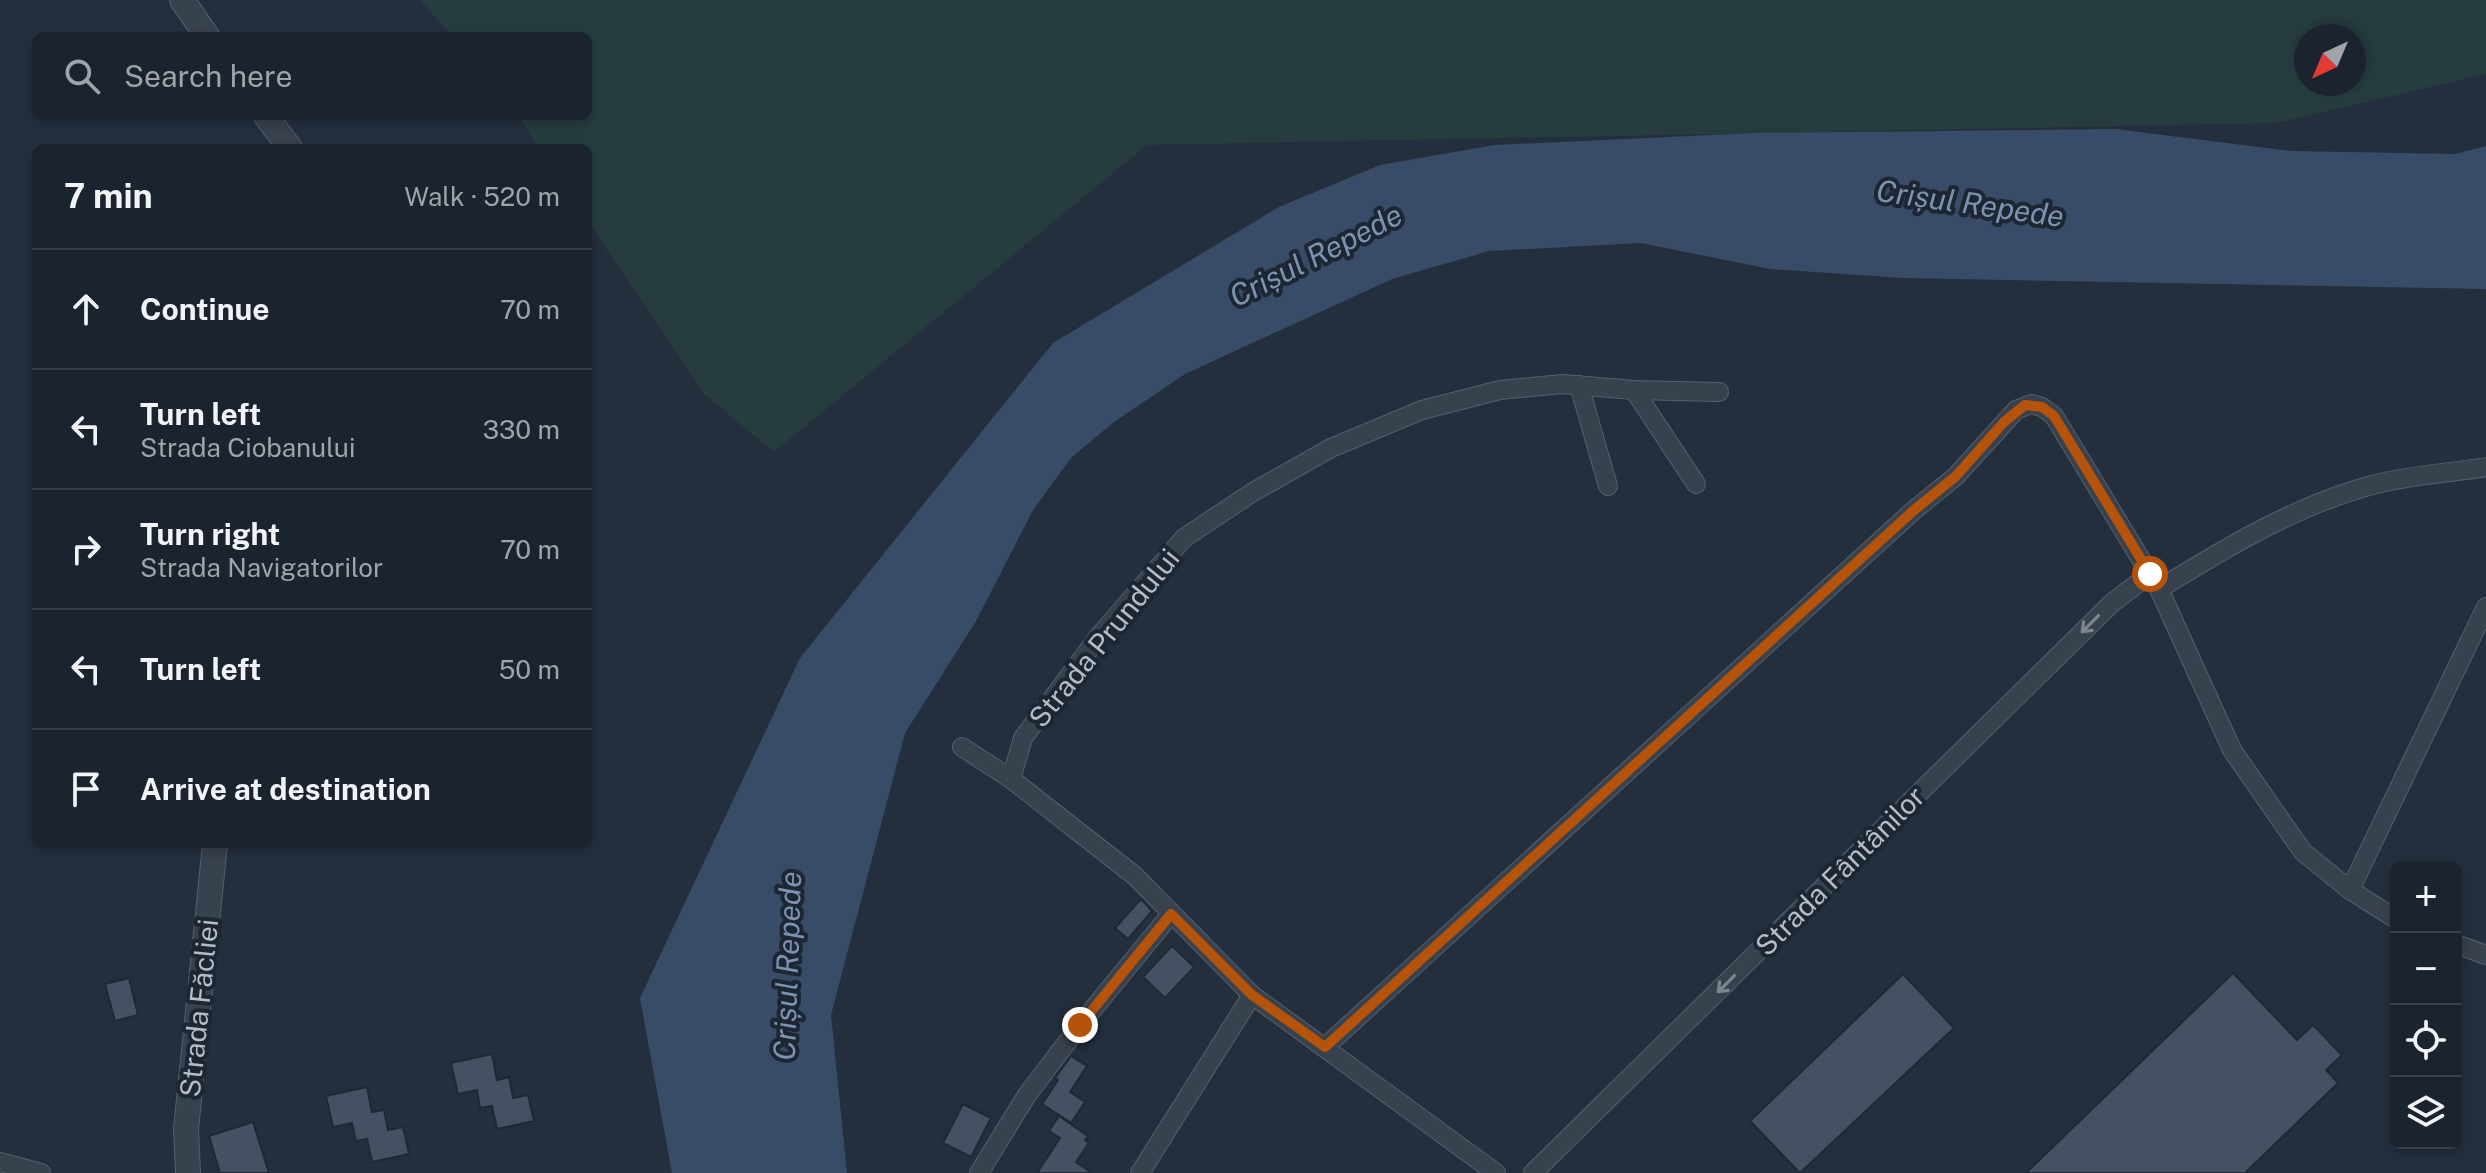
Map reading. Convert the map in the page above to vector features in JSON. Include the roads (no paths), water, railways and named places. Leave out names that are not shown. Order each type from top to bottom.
[{"type":"street","points":[[182,0],[204,32]]},
{"type":"street","points":[[269,120],[287,144]]},
{"type":"street","name":"Strada Prundului","points":[[1011,779],[1023,738],[1099,636],[1184,538],[1253,492],[1331,448],[1422,410],[1500,390],[1562,384],[1719,392]]},
{"type":"street","points":[[1579,385],[1608,486]]},
{"type":"street","points":[[1634,390],[1696,484]]},
{"type":"street","points":[[1325,1047],[1913,511],[1956,476],[2016,410],[2031,404],[2042,407],[2054,416],[2154,582],[2232,750],[2303,852],[2350,890],[2390,915]]},
{"type":"street","name":"Strada Fântânilor","points":[[1533,1173],[2112,603],[2302,510],[2376,484],[2486,467]]},
{"type":"street","points":[[2350,890],[2486,607]]},
{"type":"street","points":[[962,747],[1011,779],[1135,876],[1252,995],[1496,1173]]},
{"type":"street","name":"Strada Făcliei","points":[[188,1173],[186,1129],[215,848]]},
{"type":"street","points":[[979,1173],[1027,1095],[1171,914]]},
{"type":"street","points":[[2462,946],[2486,955]]},
{"type":"street","points":[[1140,1173],[1252,995]]},
{"type":"street","points":[[0,1162],[41,1173]]},
{"type":"water","name":"Crișul Repede","points":[[2115,129],[2290,151],[2455,154],[2486,146],[2486,289],[1903,278],[1770,269],[1641,243],[1489,251],[1392,279],[1185,374],[1114,422],[1071,458],[1033,510],[976,621],[905,733],[831,1015],[847,1173],[672,1173],[640,998],[800,658],[1053,343],[1279,207],[1380,165],[1495,145],[1753,133]]}]
